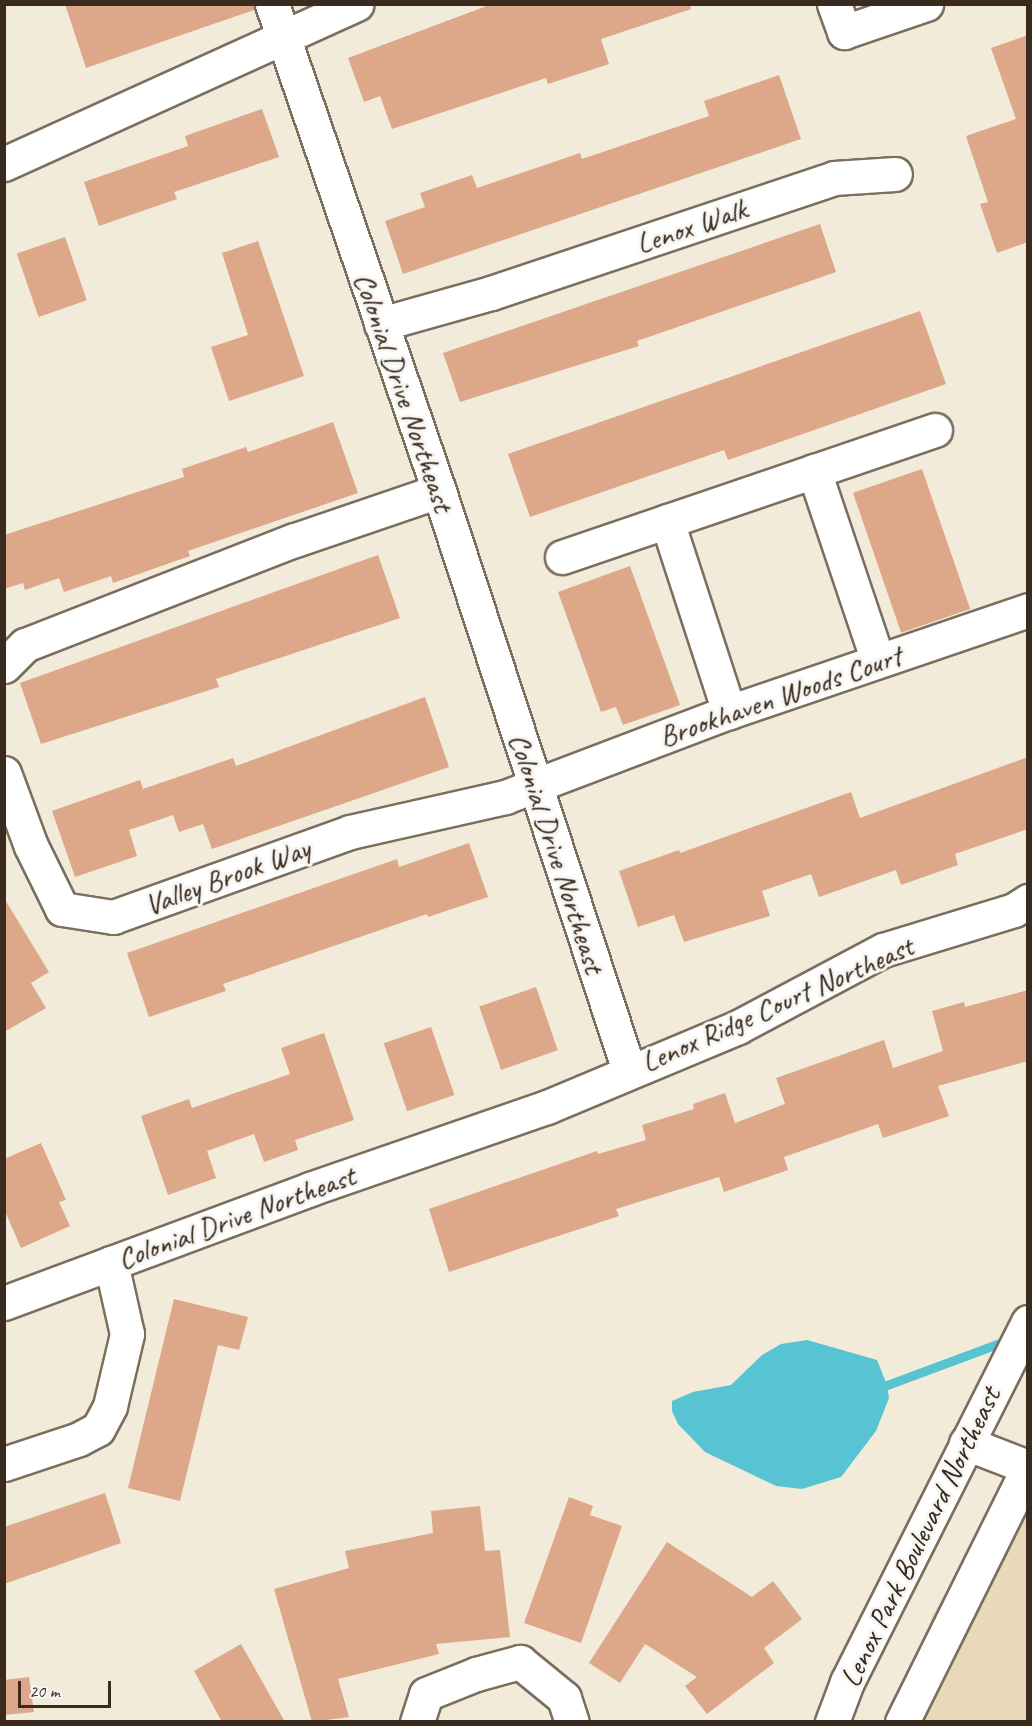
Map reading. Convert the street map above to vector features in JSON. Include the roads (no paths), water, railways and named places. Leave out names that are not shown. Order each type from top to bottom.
[{"type":"street","name":"Colonial Drive Northeast","points":[[4,1303],[547,1107],[629,1071],[439,491],[272,4]]},
{"type":"street","points":[[4,164],[356,4]]},
{"type":"street","points":[[834,4],[844,32],[926,4]]},
{"type":"street","name":"Lenox Walk","points":[[381,324],[491,293],[834,178],[895,174]]},
{"type":"street","points":[[562,556],[935,430]]},
{"type":"street","points":[[814,471],[878,661]]},
{"type":"street","points":[[4,666],[25,645],[295,540],[439,491]]},
{"type":"street","points":[[667,521],[729,712]]},
{"type":"street","name":"Brookhaven Woods Court","points":[[534,785],[729,712],[1028,610]]},
{"type":"street","name":"Valley Brook Way","points":[[4,773],[31,846],[62,909],[113,916],[350,832],[440,813],[534,785]]},
{"type":"street","name":"Lenox Ridge Court Northeast","points":[[629,1071],[738,1027],[883,950],[1014,910],[1028,901]]},
{"type":"street","points":[[4,1464],[79,1440],[98,1429],[110,1406],[127,1334],[111,1263]]},
{"type":"street","name":"Lenox Park Boulevard Northeast","points":[[832,1722],[847,1682],[1028,1322]]},
{"type":"street","points":[[902,1722],[1028,1468],[966,1443]]},
{"type":"street","points":[[417,1722],[426,1694],[476,1674],[520,1662],[564,1698],[573,1722]]},
{"type":"water","points":[[807,1340],[877,1360],[887,1385],[889,1398],[876,1431],[841,1477],[802,1489],[776,1486],[705,1452],[678,1424],[672,1411],[672,1401],[693,1392],[731,1385],[762,1355],[781,1344]]},
{"type":"waterway","points":[[887,1385],[1011,1339]]}]
